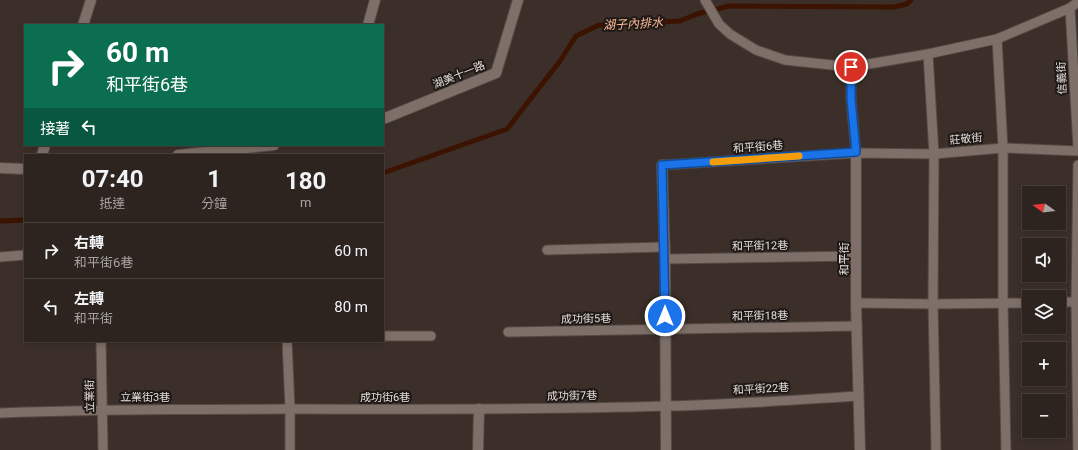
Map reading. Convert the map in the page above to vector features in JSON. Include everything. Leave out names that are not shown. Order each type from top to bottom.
[{"type":"street","points":[[83,24],[91,0]]},
{"type":"street","points":[[368,24],[375,0]]},
{"type":"street","name":"湖美十一路","points":[[384,119],[496,73],[518,0]]},
{"type":"street","points":[[188,154],[264,146]]},
{"type":"street","name":"和平街","points":[[856,152],[856,303],[860,450]]},
{"type":"street","points":[[662,165],[665,247],[666,450]]},
{"type":"street","points":[[0,168],[24,169]]},
{"type":"street","points":[[478,450],[479,409]]},
{"type":"lane","points":[[705,0],[719,24],[730,34],[756,50],[785,60],[851,67],[928,54],[997,39],[1070,8],[1078,2]]},
{"type":"lane","name":"信義街","points":[[1070,8],[1078,147]]},
{"type":"lane","points":[[997,39],[1003,148],[1003,303],[1006,450]]},
{"type":"lane","points":[[928,54],[934,154],[933,304],[936,450]]},
{"type":"lane","name":"和平街","points":[[851,67],[851,99],[856,152]]},
{"type":"lane","name":"莊敬街","points":[[856,152],[934,154],[1003,148],[1078,151]]},
{"type":"lane","name":"和平街6巷","points":[[662,165],[856,152]]},
{"type":"lane","points":[[1078,166],[1078,450]]},
{"type":"lane","points":[[547,250],[665,247]]},
{"type":"lane","points":[[0,257],[24,255]]},
{"type":"lane","name":"和平街12巷","points":[[665,259],[856,256]]},
{"type":"lane","points":[[1066,302],[1077,302]]},
{"type":"lane","points":[[856,303],[1022,303]]},
{"type":"lane","name":"和平街18巷","points":[[665,330],[857,326]]},
{"type":"lane","name":"成功街5巷","points":[[508,332],[665,330]]},
{"type":"lane","points":[[384,336],[431,336]]},
{"type":"lane","name":"立業街","points":[[101,342],[103,450]]},
{"type":"lane","points":[[286,342],[290,408],[290,450]]},
{"type":"lane","name":"和平街22巷","points":[[666,406],[858,396]]},
{"type":"lane","name":"成功街7巷","points":[[479,409],[666,406]]},
{"type":"lane","name":"立業街3巷","points":[[0,413],[103,409],[290,408]]},
{"type":"lane","name":"成功街6巷","points":[[290,408],[479,409]]},
{"type":"waterway","name":"湖子內排水","points":[[384,173],[507,129],[560,61],[576,36],[599,25],[680,21],[697,14],[729,6],[894,7],[907,4],[911,0]]},
{"type":"waterway","name":"湖子內排水","points":[[0,221],[24,220]]},
{"type":"slow traffic","points":[[713,162],[799,156]]},
{"type":"route","points":[[665,316],[662,165],[856,152],[851,99],[851,67]]}]
